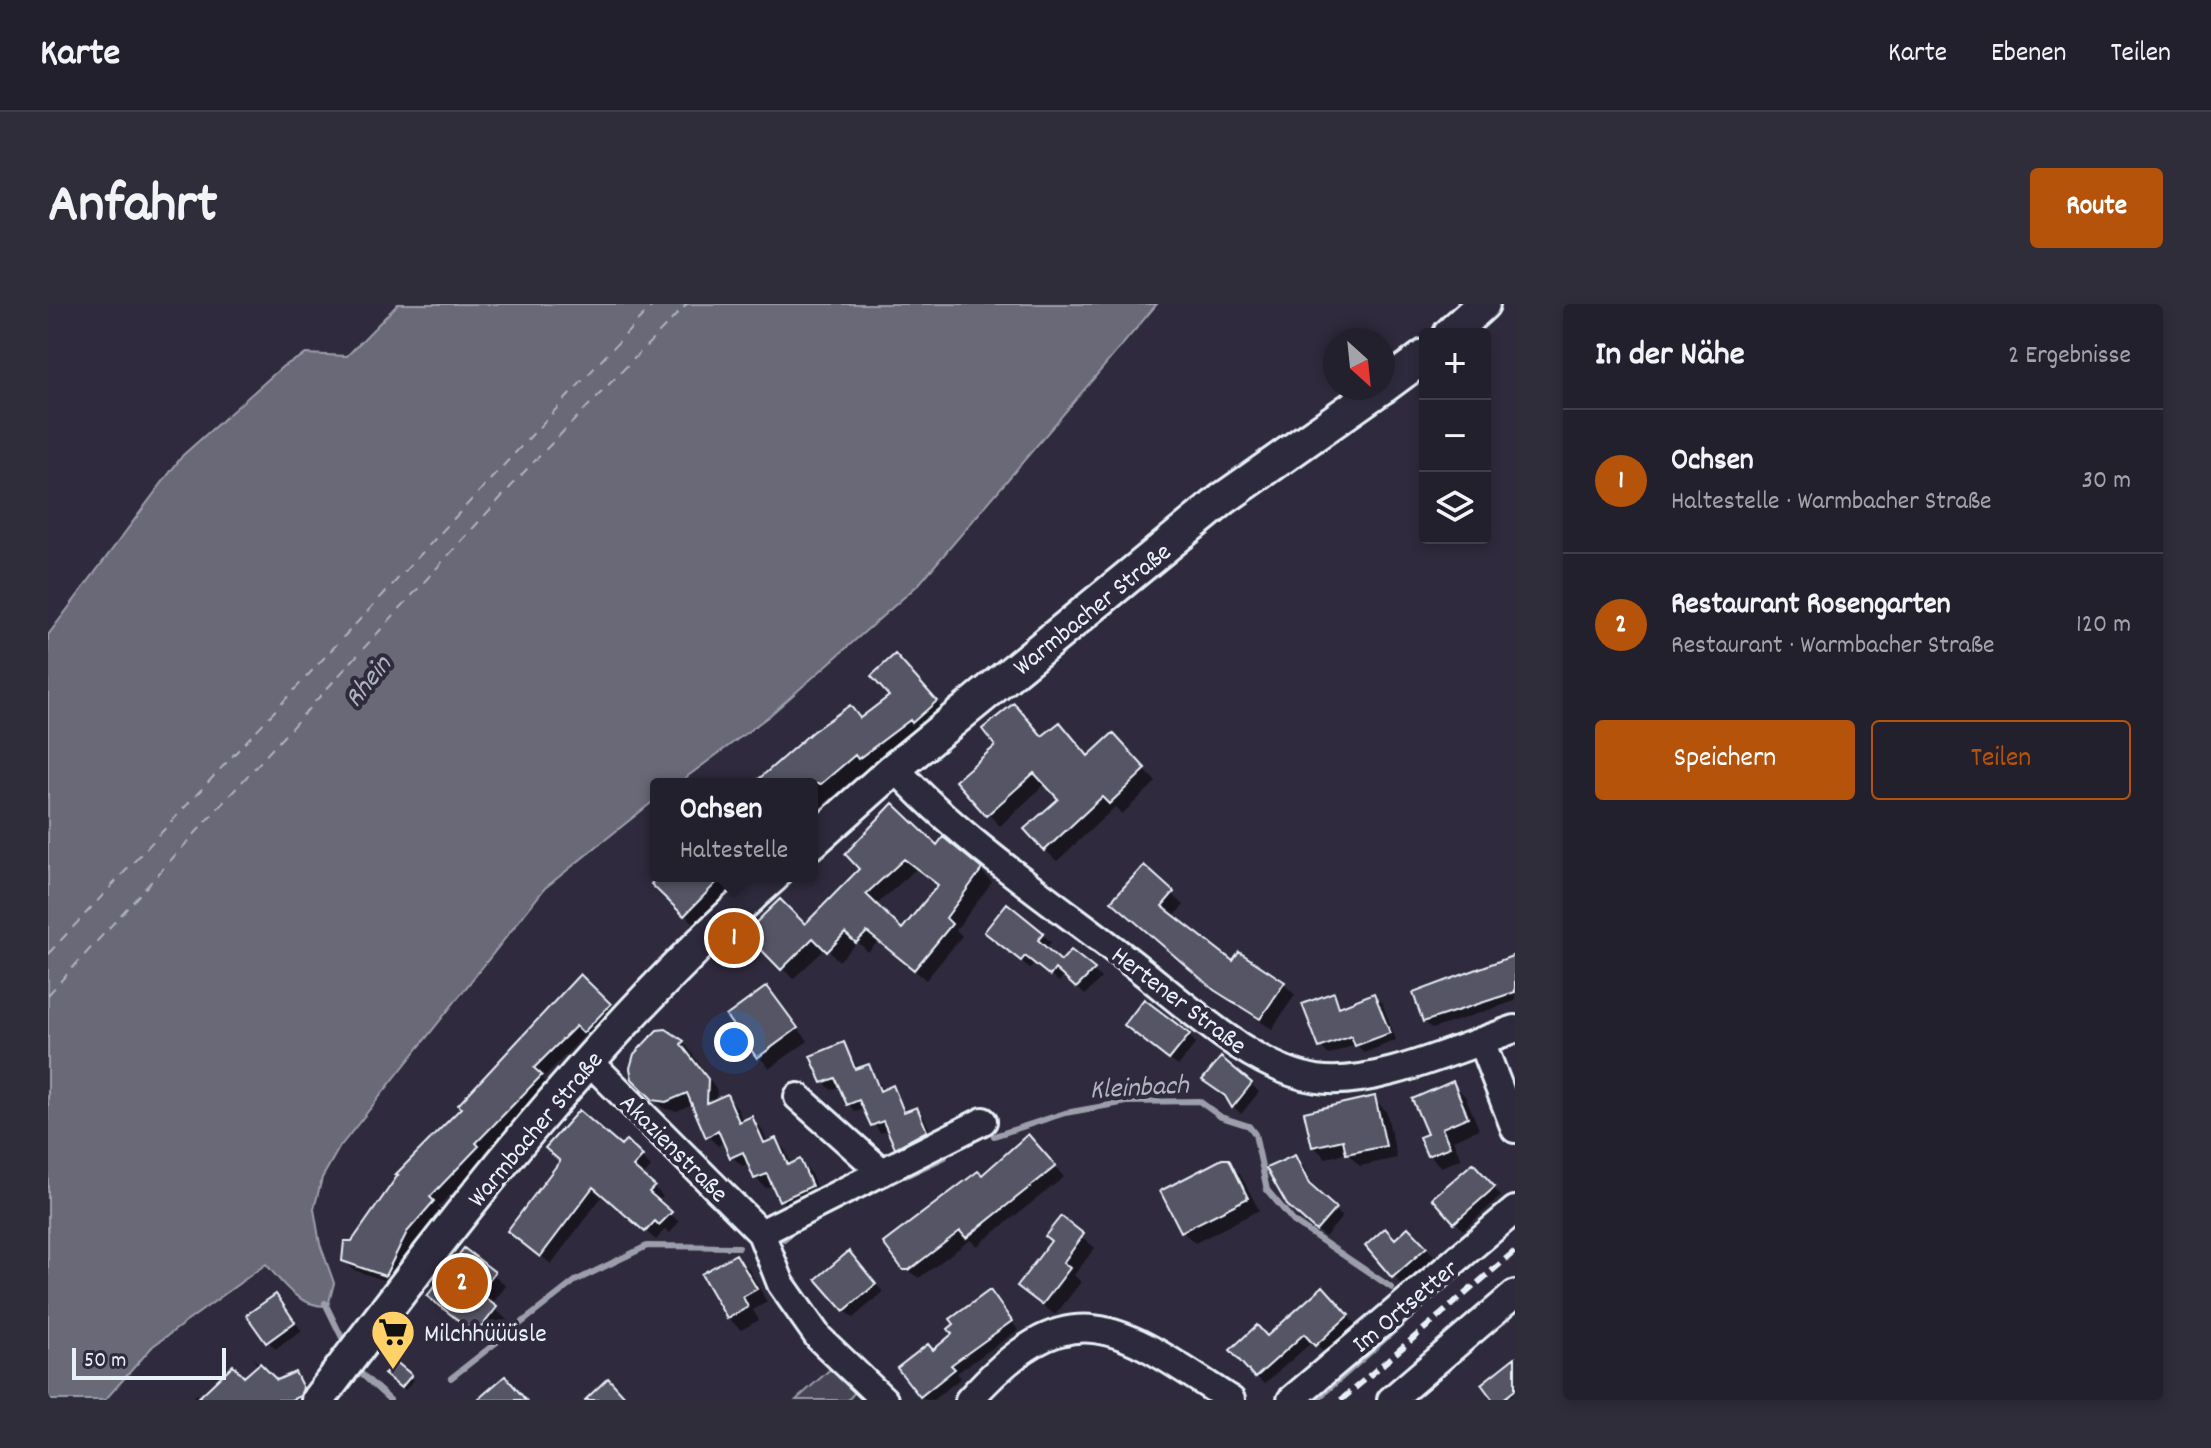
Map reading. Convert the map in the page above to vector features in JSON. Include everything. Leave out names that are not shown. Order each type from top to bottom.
[{"type":"main road","points":[[1457,328],[1483,304]]},
{"type":"main road","name":"Warmbacher Straße","points":[[1395,378],[1419,360]]},
{"type":"main road","name":"Warmbacher Straße","points":[[818,837],[895,768],[1223,499],[1364,400]]},
{"type":"main road","name":"Warmbacher Straße","points":[[318,1400],[497,1167],[657,988],[767,882]]},
{"type":"street","name":"Hertener Straße","points":[[895,768],[920,795],[980,848],[1235,1041],[1289,1073],[1317,1080],[1365,1079],[1515,1029]]},
{"type":"street","points":[[1481,1041],[1515,1129]]},
{"type":"street","name":"Akazienstraße","points":[[589,1061],[761,1233],[781,1284],[819,1338],[884,1400]]},
{"type":"street","points":[[798,1097],[882,1172]]},
{"type":"street","points":[[761,1233],[983,1121]]},
{"type":"street","name":"Im Ortsetter","points":[[1291,1400],[1515,1210]]},
{"type":"street","points":[[1391,1400],[1515,1294]]},
{"type":"street","points":[[969,1400],[988,1379],[1039,1338],[1076,1327],[1124,1334],[1231,1400]]},
{"type":"shaded area","points":[[835,1365],[857,1390],[848,1400],[796,1400]]},
{"type":"water","name":"Rhein","points":[[398,304],[1157,304],[919,584],[769,716],[685,778],[650,778],[650,804],[545,888],[339,1148],[322,1178],[314,1209],[320,1244],[334,1283],[328,1306],[300,1299],[266,1264],[153,1346],[105,1400],[48,1400],[48,635],[183,455],[283,366],[306,354],[347,356]]},
{"type":"building","points":[[895,654],[937,701],[912,723],[910,720],[858,759],[855,755],[821,784],[818,784],[818,778],[760,778],[812,732],[850,705],[860,718],[889,696],[871,676]]},
{"type":"building","points":[[1014,703],[1042,736],[1060,722],[1088,756],[1113,733],[1146,769],[1109,804],[1102,797],[1044,851],[1024,829],[1058,799],[1034,773],[986,816],[955,781],[995,746],[982,729]]},
{"type":"building","points":[[893,803],[937,845],[943,837],[982,869],[946,918],[952,924],[914,970],[867,932],[856,943],[845,933],[827,952],[813,938],[781,970],[745,933],[780,899],[805,924],[859,869],[845,854]],"holes":[[[904,859],[938,885],[902,929],[866,894]]]},
{"type":"building","points":[[1144,865],[1174,892],[1162,906],[1233,961],[1239,952],[1285,982],[1260,1019],[1214,990],[1111,901]]},
{"type":"building","points":[[653,882],[717,882],[684,916],[651,884]]},
{"type":"building","points":[[1007,903],[1044,933],[1038,940],[1061,961],[1071,950],[1095,969],[1076,988],[1055,969],[1050,976],[1025,956],[1021,961],[984,932]]},
{"type":"building","points":[[1515,955],[1515,992],[1423,1022],[1413,993]]},
{"type":"building","points":[[580,974],[611,1004],[583,1033],[576,1026],[534,1068],[542,1075],[476,1143],[479,1146],[430,1197],[434,1201],[407,1232],[385,1276],[342,1261],[344,1241],[352,1241],[398,1175],[395,1175],[461,1108],[458,1105]]},
{"type":"building","points":[[767,986],[798,1028],[757,1058],[726,1016]]},
{"type":"building","points":[[1334,992],[1339,1007],[1374,993],[1390,1033],[1355,1046],[1351,1036],[1319,1048],[1302,1004]]},
{"type":"building","points":[[1144,999],[1190,1034],[1169,1060],[1124,1025]]},
{"type":"building","points":[[666,1029],[684,1041],[681,1044],[708,1079],[707,1103],[727,1094],[739,1122],[752,1116],[764,1143],[776,1138],[788,1165],[800,1159],[812,1186],[779,1201],[767,1174],[754,1179],[743,1152],[730,1158],[718,1130],[706,1138],[687,1093],[666,1102],[653,1100],[632,1079],[630,1068],[634,1054],[657,1030]]},
{"type":"building","points":[[844,1042],[855,1069],[869,1064],[880,1091],[893,1085],[904,1112],[917,1107],[927,1131],[895,1148],[883,1121],[871,1126],[859,1100],[847,1105],[835,1078],[822,1083],[810,1056]]},
{"type":"building","points":[[1221,1057],[1252,1083],[1232,1108],[1225,1096],[1202,1080]]},
{"type":"building","points":[[1453,1081],[1468,1117],[1442,1128],[1450,1147],[1427,1156],[1419,1137],[1427,1134],[1412,1099]]},
{"type":"building","points":[[1375,1096],[1386,1146],[1346,1154],[1343,1140],[1312,1147],[1304,1112]]},
{"type":"building","points":[[579,1110],[621,1146],[626,1140],[643,1156],[633,1167],[655,1186],[649,1192],[672,1212],[659,1225],[655,1221],[645,1232],[593,1187],[540,1257],[507,1231],[560,1161],[545,1148]]},
{"type":"building","points":[[1028,1134],[1056,1166],[966,1238],[960,1231],[909,1270],[903,1270],[883,1243],[978,1171],[982,1175]]},
{"type":"building","points":[[1295,1155],[1309,1184],[1336,1208],[1316,1231],[1287,1205],[1266,1168]]},
{"type":"building","points":[[1222,1159],[1229,1159],[1248,1198],[1181,1232],[1160,1191]]},
{"type":"building","points":[[1473,1163],[1495,1187],[1454,1223],[1432,1198]]},
{"type":"building","points":[[1061,1216],[1084,1234],[1063,1263],[1070,1268],[1042,1305],[1017,1286],[1051,1241],[1045,1236]]},
{"type":"building","points":[[1408,1227],[1427,1247],[1392,1278],[1365,1246],[1385,1228],[1395,1239]]},
{"type":"building","points":[[464,1248],[495,1272],[479,1293],[497,1307],[476,1334],[427,1296]]},
{"type":"building","points":[[849,1251],[876,1284],[844,1311],[816,1279]]},
{"type":"building","points":[[736,1254],[757,1289],[743,1297],[748,1307],[727,1319],[701,1274]]},
{"type":"building","points":[[1323,1286],[1349,1315],[1315,1346],[1304,1334],[1255,1378],[1230,1350],[1257,1325],[1267,1336]]},
{"type":"building","points":[[990,1290],[1012,1321],[951,1365],[955,1369],[920,1397],[897,1368],[928,1344],[933,1350],[952,1334],[948,1329],[954,1324],[950,1319]]},
{"type":"building","points":[[276,1294],[295,1322],[266,1343],[246,1315]]},
{"type":"building","points":[[1515,1357],[1515,1390],[1502,1400],[1493,1400],[1481,1384]]},
{"type":"building","points":[[395,1361],[412,1375],[401,1388],[384,1374]]},
{"type":"building","points":[[260,1363],[277,1380],[295,1372],[303,1388],[300,1396],[291,1400],[196,1400],[233,1365],[244,1377]]},
{"type":"building","points":[[505,1376],[526,1400],[477,1400]]},
{"type":"building","points":[[608,1378],[628,1400],[585,1400]]},
{"type":"waterway","name":"Kleinbach","points":[[994,1136],[1065,1113],[1127,1102],[1199,1101],[1221,1117],[1249,1126],[1255,1134],[1267,1190],[1294,1222],[1392,1288]]},
{"type":"waterway","points":[[905,1176],[945,1157]]},
{"type":"waterway","points":[[784,1239],[800,1226]]},
{"type":"waterway","points":[[451,1378],[575,1281],[647,1246],[739,1247]]},
{"type":"waterway","points":[[325,1303],[346,1346]]},
{"type":"waterway","name":"Kleinbach","points":[[1316,1400],[1420,1308]]},
{"type":"waterway","points":[[355,1368],[390,1400]]},
{"type":"ferry route","points":[[48,954],[654,304]]},
{"type":"ferry route","points":[[48,995],[526,470],[687,304]]},
{"type":"railway","points":[[1341,1400],[1515,1251]]},
{"type":"place","name":"Ochsen","points":[[734,938]]},
{"type":"place","name":"Restaurant Rosengarten","points":[[462,1283]]},
{"type":"place","name":"Milchhüüüsle","points":[[393,1371]]}]
